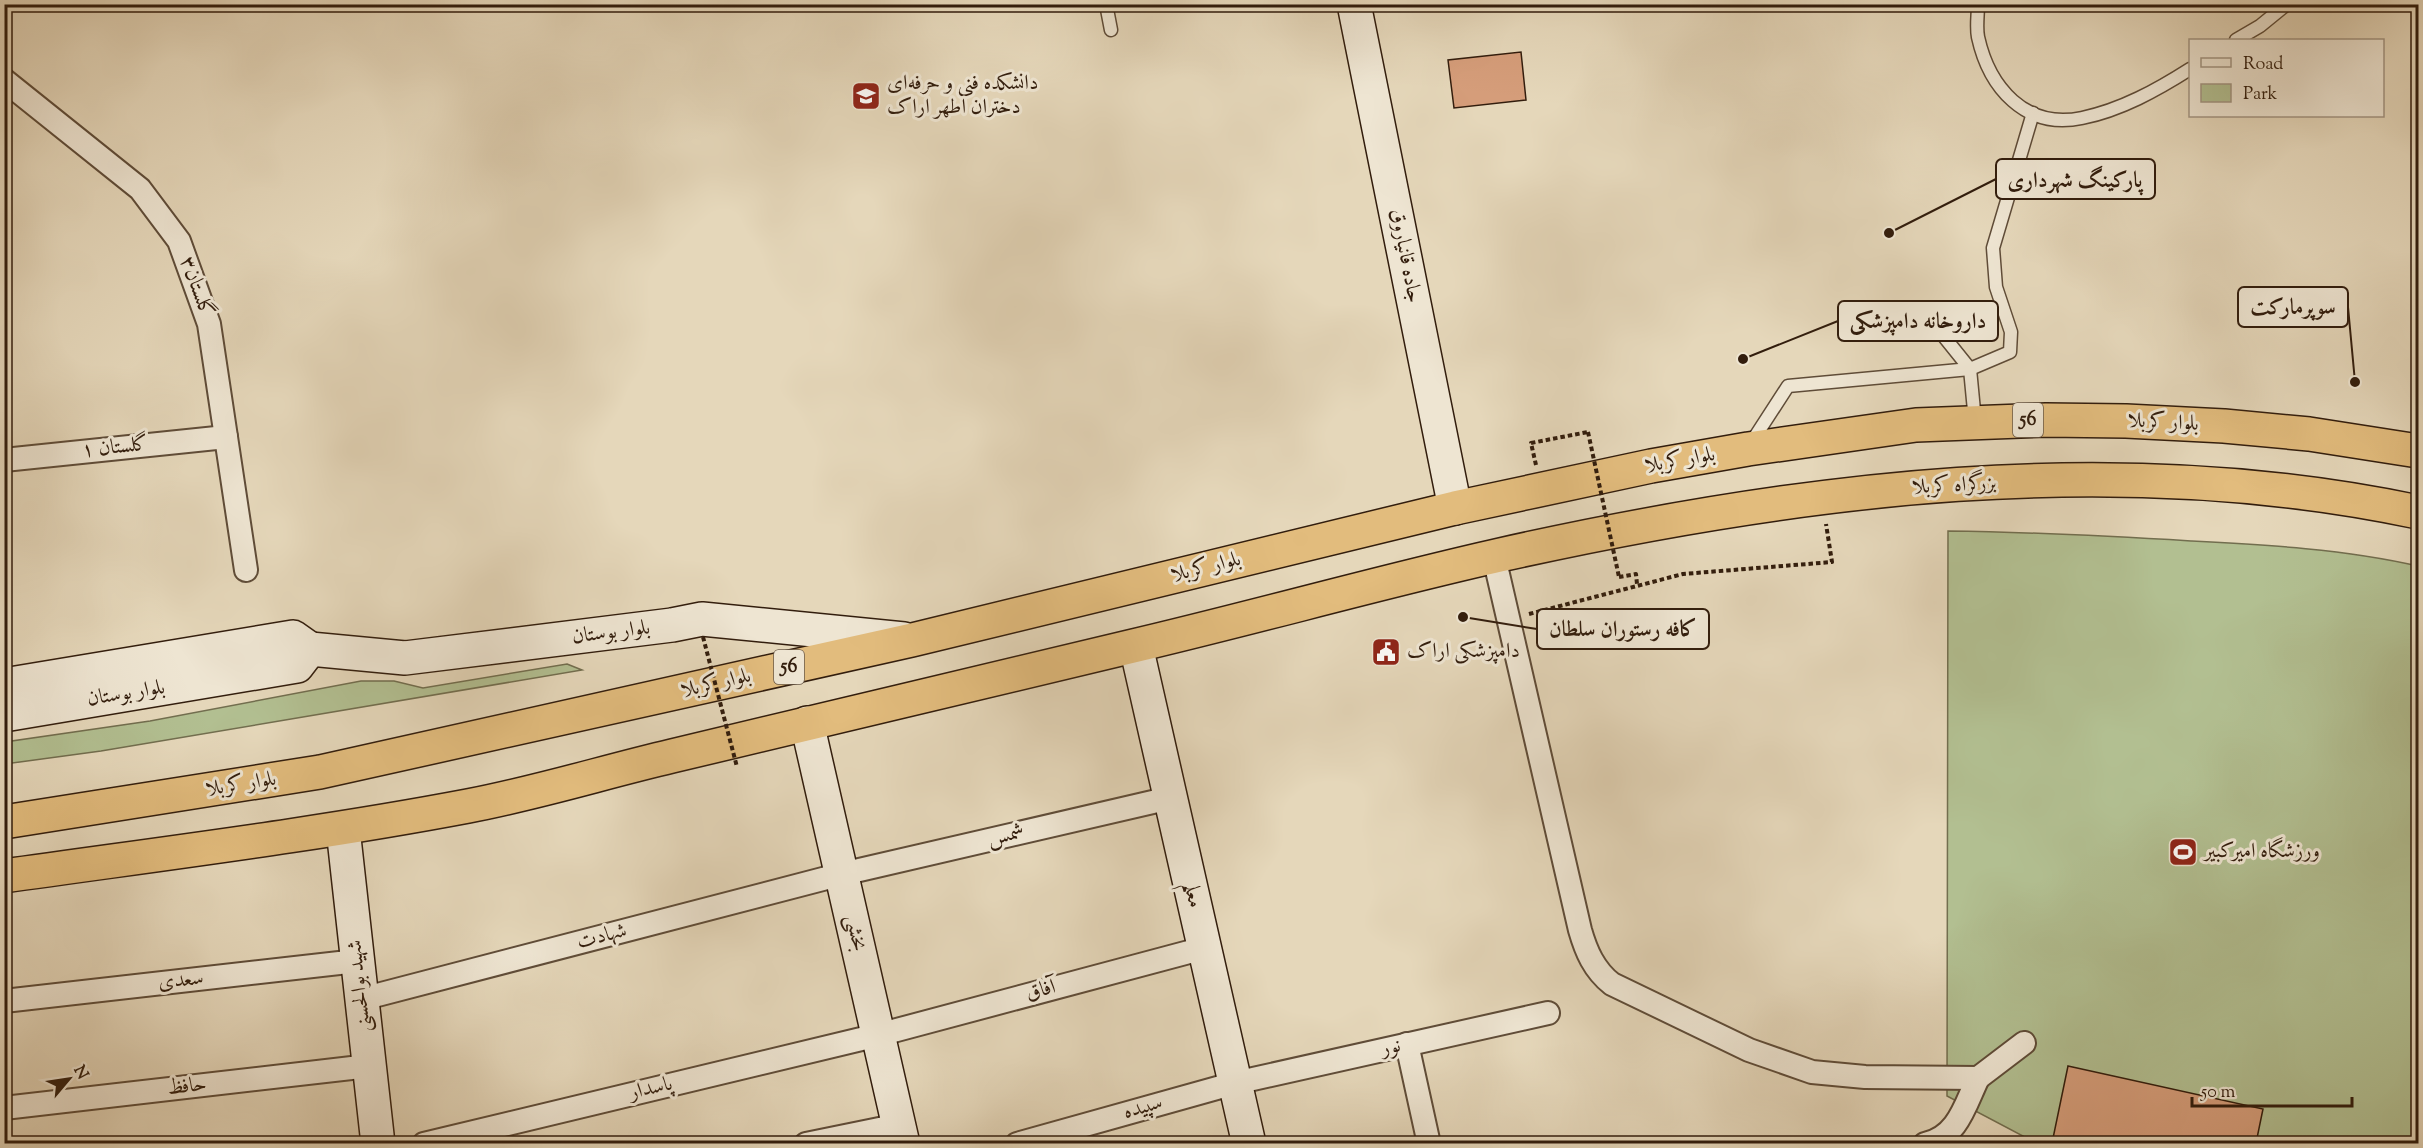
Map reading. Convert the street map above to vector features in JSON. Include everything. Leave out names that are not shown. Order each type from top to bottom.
[{"type":"highway","name":"بلوار کربلا","points":[[4,822],[320,772],[912,640],[1455,508],[1651,466],[1748,449],[1916,425],[1975,422],[2126,421],[2224,426],[2310,434],[2418,451]]},
{"type":"highway","name":"بزرگراه کربلا","points":[[1494,557],[1618,530],[1745,507],[1935,485],[2060,480],[2184,482],[2286,491],[2418,512]]},
{"type":"highway","points":[[4,876],[343,829],[477,804],[807,723],[1136,646],[1494,557]]},
{"type":"street","name":"جاده قانیاروق","points":[[1354,4],[1455,508]]},
{"type":"street","name":"گلستان۳","points":[[4,81],[140,189],[179,241],[209,324],[246,570]]},
{"type":"street","name":"گلستان ۱","points":[[4,460],[226,437]]},
{"type":"street","points":[[1494,557],[1585,950],[1605,978],[1612,984],[1749,1050],[1812,1072],[1864,1077],[1978,1078]]},
{"type":"street","name":"بلوار بوستان","points":[[4,685],[293,637],[310,649],[405,658],[672,625],[702,619],[912,640]]},
{"type":"street","name":"معلم","points":[[1136,646],[1249,1143]]},
{"type":"street","name":"بلوار بوستان","points":[[4,715],[297,666],[310,649]]},
{"type":"street","name":"بخشی","points":[[807,723],[901,1134]]},
{"type":"street","name":"شمس","points":[[842,874],[1170,798]]},
{"type":"street","name":"شهید بوالحسنی","points":[[343,829],[378,1143]]},
{"type":"street","name":"شهادت","points":[[362,999],[842,874]]},
{"type":"street","name":"آفاق","points":[[878,1035],[1204,948]]},
{"type":"street","name":"سعدی","points":[[4,1001],[357,961]]},
{"type":"street","name":"نور","points":[[1235,1083],[1548,1013]]},
{"type":"street","name":"پاسدار","points":[[424,1143],[878,1035]]},
{"type":"street","points":[[1925,1143],[1942,1138],[1952,1130],[1978,1078],[2024,1043]]},
{"type":"street","points":[[1407,1044],[1430,1143]]},
{"type":"street","name":"حافظ","points":[[4,1108],[369,1066]]},
{"type":"street","name":"سپیده","points":[[1017,1143],[1235,1083]]},
{"type":"street","points":[[806,1143],[901,1134]]},
{"type":"lane","points":[[1106,4],[1111,30]]},
{"type":"lane","points":[[1978,4],[1978,35],[1987,65],[2001,91],[2016,106],[2033,113],[2056,120],[2079,119],[2100,114],[2168,83],[2189,70]]},
{"type":"lane","points":[[2238,39],[2260,26],[2287,4]]},
{"type":"lane","points":[[1748,449],[1788,386],[1970,369],[2010,352],[2011,332],[1996,287],[1993,248],[2033,113]]},
{"type":"lane","points":[[1929,318],[1970,369],[1975,422]]},
{"type":"path","points":[[1531,443],[1588,432],[1619,576],[1636,574],[1637,585]]},
{"type":"path","points":[[1532,614],[1683,574],[1832,562],[1822,497]]},
{"type":"path","points":[[703,637],[737,767]]},
{"type":"green space","name":"ورزشگاه امیرکبیر","points":[[1948,531],[2100,536],[2277,546],[2362,555],[2418,566],[2418,1143],[2036,1143],[1947,1096]]},
{"type":"green space","points":[[567,664],[582,670],[101,751],[5,764],[5,742],[150,721],[361,681],[394,681],[423,688]]},
{"type":"building","points":[[1521,52],[1526,100],[1454,108],[1448,60]]},
{"type":"building","points":[[2068,1066],[2263,1109],[2256,1143],[2052,1143]]},
{"type":"place","name":"دانشکده فنی و حرفه‌ای دختران اطهر اراک","points":[[866,96]]},
{"type":"place","name":"پارکینگ شهرداری","points":[[1889,233]]},
{"type":"place","name":"داروخانه دامپزشکی","points":[[1743,359]]},
{"type":"place","name":"سوپرمارکت","points":[[2355,382]]},
{"type":"place","name":"کافه رستوران سلطان","points":[[1463,617]]},
{"type":"place","name":"دامپزشکی اراک","points":[[1386,652]]},
{"type":"place","name":"ورزشگاه امیرکبیر","points":[[2183,852]]}]
